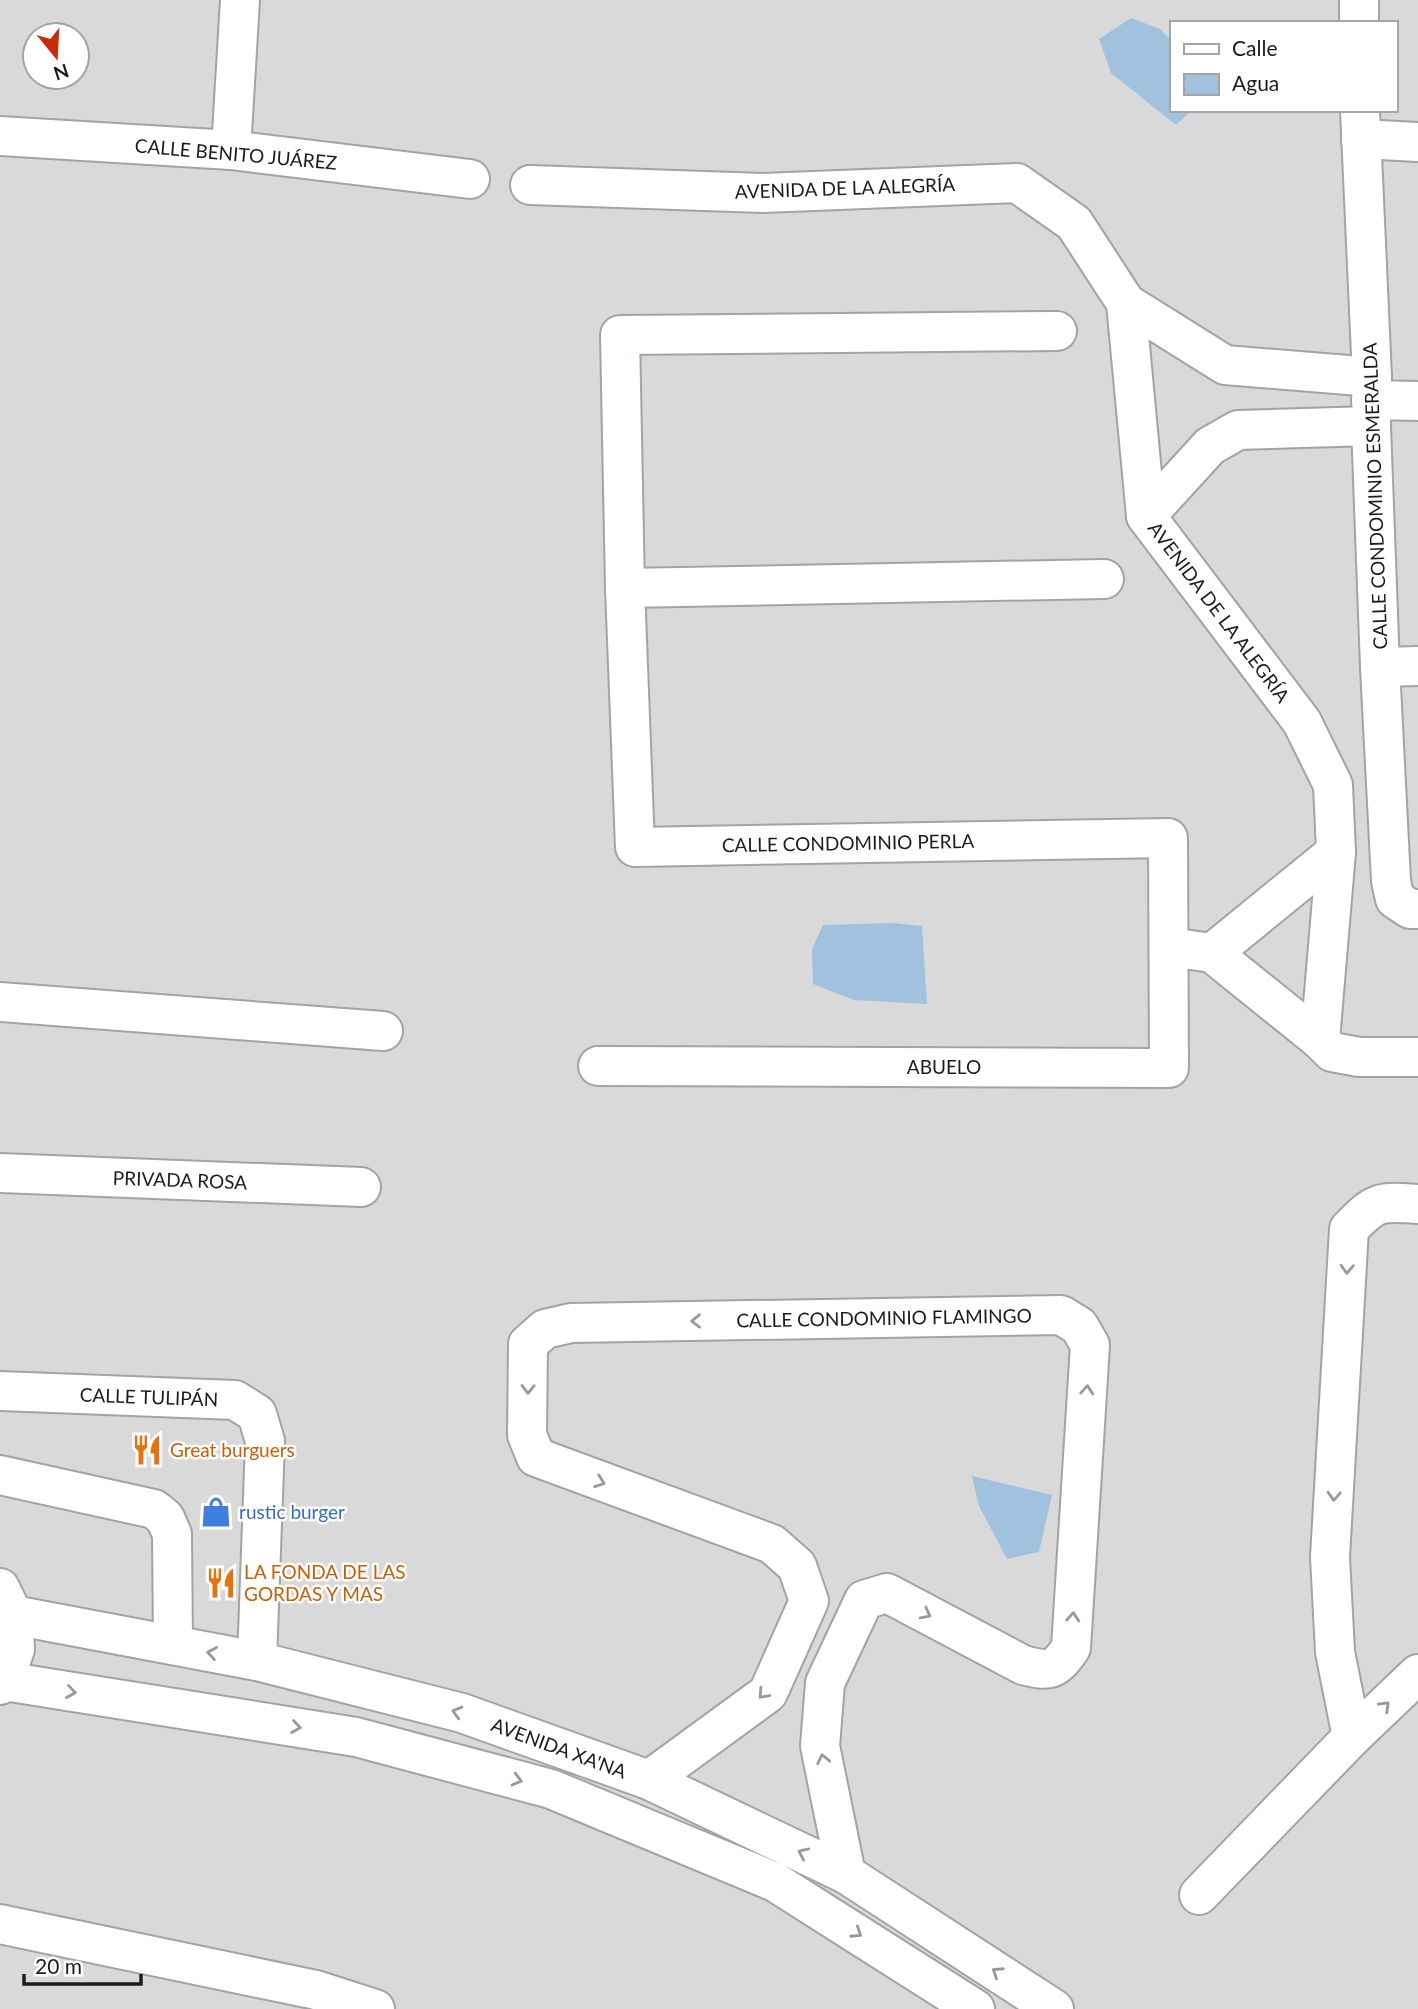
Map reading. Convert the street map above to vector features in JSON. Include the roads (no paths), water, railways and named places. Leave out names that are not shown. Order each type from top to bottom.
[{"type":"street","points":[[231,150],[240,0]]},
{"type":"street","points":[[1359,0],[1359,21]]},
{"type":"street","points":[[1361,125],[1418,142]]},
{"type":"street","name":"CALLE CONDOMINIO ESMERALDA","points":[[1361,125],[1380,667],[1391,881],[1395,899],[1410,909],[1418,909]]},
{"type":"street","name":"CALLE BENITO JUÁREZ","points":[[0,136],[231,150],[470,179]]},
{"type":"street","name":"AVENIDA DE LA ALEGRÍA","points":[[530,185],[763,193],[1017,183],[1074,223],[1126,303],[1146,516],[1302,722],[1333,785],[1336,852],[1320,1040]]},
{"type":"street","points":[[1126,303],[1224,365],[1371,401]]},
{"type":"street","name":"CALLE CONDOMINIO PERLA","points":[[1057,331],[620,335],[625,588],[635,847],[1168,838],[1169,947]]},
{"type":"street","points":[[1146,516],[1210,446],[1238,430],[1371,401],[1418,401]]},
{"type":"street","points":[[625,588],[1104,579]]},
{"type":"street","points":[[1380,667],[1418,666]]},
{"type":"street","points":[[1212,953],[1336,852]]},
{"type":"street","points":[[1169,947],[1212,953],[1332,1052],[1359,1057],[1418,1057]]},
{"type":"street","name":"ABUELO","points":[[598,1066],[1170,1068],[1169,947]]},
{"type":"street","points":[[0,1002],[383,1031]]},
{"type":"street","name":"PRIVADA ROSA","points":[[0,1173],[361,1188]]},
{"type":"street","points":[[1352,1737],[1335,1653],[1330,1557],[1349,1229],[1368,1209],[1378,1205],[1388,1202],[1418,1204]]},
{"type":"street","name":"CALLE CONDOMINIO FLAMINGO","points":[[791,1641],[809,1601],[797,1566],[772,1544],[536,1457],[527,1435],[528,1343],[545,1329],[571,1323],[1061,1315],[1079,1326],[1090,1345],[1071,1648],[1059,1665],[1044,1671],[1023,1665],[887,1593],[864,1600],[834,1662]]},
{"type":"street","name":"CALLE TULIPÁN","points":[[0,1391],[234,1400],[257,1414],[265,1441],[257,1661]]},
{"type":"street","points":[[0,1475],[154,1509],[165,1518],[172,1534],[173,1645]]},
{"type":"street","name":"AVENIDA XA'NA","points":[[975,2009],[775,1882],[551,1788],[356,1737],[2,1683],[15,1649],[7,1602],[173,1645],[257,1661],[462,1713],[649,1780],[846,1874],[1054,2009]]},
{"type":"street","points":[[649,1780],[768,1693],[791,1641],[834,1662],[825,1683],[820,1746],[846,1874]]},
{"type":"street","points":[[1199,1895],[1352,1737],[1418,1674]]},
{"type":"street","points":[[0,1924],[316,1990],[375,2009]]},
{"type":"water","points":[[1131,18],[1160,29],[1170,40],[1170,112],[1190,112],[1176,125],[1111,73],[1099,39]]},
{"type":"water","points":[[893,923],[922,926],[927,1004],[854,1000],[813,984],[812,949],[823,925]]},
{"type":"water","points":[[972,1476],[1052,1495],[1039,1552],[1007,1559],[979,1506]]},
{"type":"place","name":"Great burguers","points":[[147,1450]]},
{"type":"place","name":"rustic burger","points":[[216,1512]]},
{"type":"place","name":"LA FONDA DE LAS GORDAS Y MAS","points":[[221,1583]]}]
